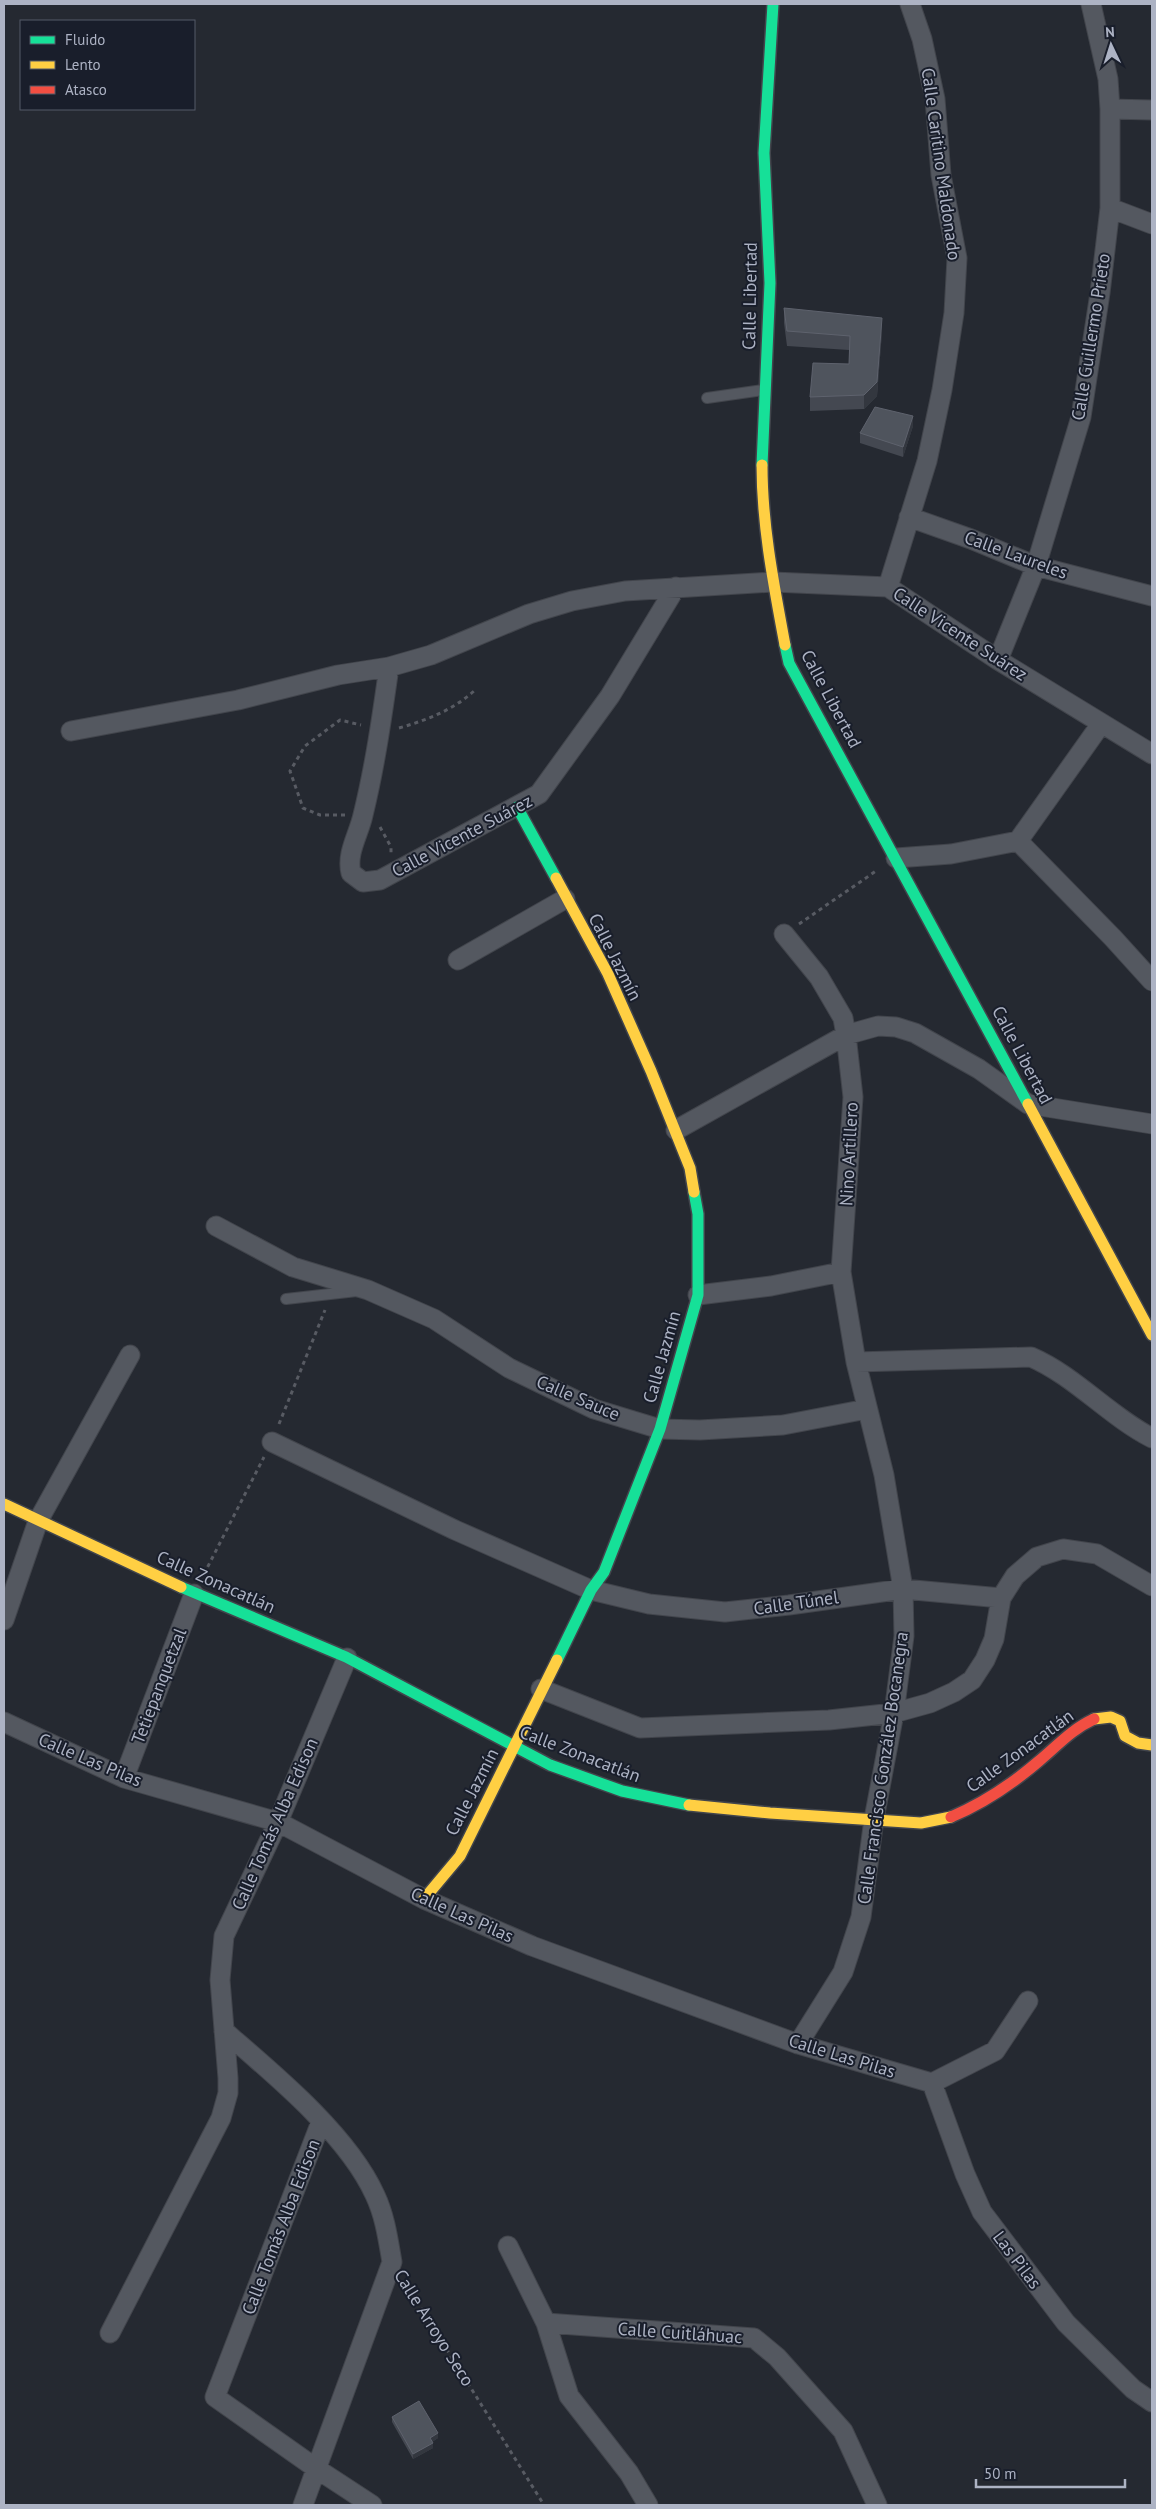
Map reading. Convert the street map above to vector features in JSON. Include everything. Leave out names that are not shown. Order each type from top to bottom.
[{"type":"street","name":"Calle Libertad","points":[[773,4],[764,153],[770,283],[762,498],[773,582],[789,663],[1152,1335]]},
{"type":"street","name":"Calle Caritino Maldonado","points":[[888,587],[927,461],[942,390],[954,313],[957,258],[942,175],[935,99],[922,39],[910,4]]},
{"type":"street","name":"Calle Guillermo Prieto","points":[[998,660],[1036,566],[1080,417],[1100,293],[1110,208],[1110,109],[1108,79],[1091,4]]},
{"type":"street","points":[[1110,109],[1152,110]]},
{"type":"street","points":[[1110,208],[1152,224]]},
{"type":"street","name":"Calle Laureles","points":[[909,517],[971,539],[1036,566],[1152,596]]},
{"type":"street","name":"Calle Vicente Suárez","points":[[389,667],[380,729],[363,816],[348,862],[351,873],[364,882],[380,880],[458,836],[539,794],[610,696],[682,587],[773,582],[888,587],[998,660],[1152,754]]},
{"type":"street","points":[[71,731],[238,700],[338,675],[389,667],[431,655],[529,614],[572,601],[625,592],[682,587]]},
{"type":"street","points":[[896,858],[951,854],[1018,841],[1101,724]]},
{"type":"street","name":"Calle Jazmín","points":[[424,1898],[460,1856],[591,1590],[604,1572],[660,1429],[698,1295],[698,1214],[690,1168],[676,1130],[608,974],[565,899],[517,807]]},
{"type":"street","points":[[1018,841],[1114,938],[1152,981]]},
{"type":"street","points":[[458,960],[565,899]]},
{"type":"street","name":"Nino Artillero","points":[[784,934],[819,977],[843,1018],[846,1035],[853,1097],[841,1272]]},
{"type":"street","points":[[676,1130],[846,1035],[878,1026],[896,1027],[915,1033],[979,1069],[1028,1104],[1152,1124]]},
{"type":"street","name":"Calle Sauce","points":[[216,1226],[293,1267],[368,1290],[434,1319],[509,1368],[594,1409],[660,1429],[700,1430],[783,1425],[867,1408]]},
{"type":"street","points":[[698,1295],[771,1286],[841,1272]]},
{"type":"street","name":"Calle Francisco González Bocanegra","points":[[798,2044],[843,1972],[862,1917],[874,1819],[894,1714],[904,1636],[902,1588],[884,1476],[856,1362],[841,1272]]},
{"type":"street","points":[[4,1620],[38,1521],[130,1355]]},
{"type":"street","points":[[856,1362],[1031,1357],[1048,1365],[1103,1407],[1152,1438]]},
{"type":"street","name":"Calle Túnel","points":[[272,1442],[455,1530],[591,1590],[649,1604],[725,1612],[789,1605],[902,1588],[1002,1598]]},
{"type":"street","name":"Calle Zonacatlán","points":[[4,1504],[194,1594],[347,1658],[514,1749],[543,1762],[619,1790],[688,1806],[799,1816],[921,1823],[949,1818],[982,1804],[1037,1763],[1079,1726],[1098,1717],[1111,1717],[1120,1721],[1125,1736],[1138,1743],[1152,1745]]},
{"type":"street","points":[[541,1689],[640,1728],[829,1720],[894,1714],[938,1699],[954,1692],[972,1680],[985,1660],[994,1639],[1002,1598],[1015,1576],[1038,1557],[1063,1549],[1097,1554],[1152,1586]]},
{"type":"street","name":"Tetiepanquetzal","points":[[124,1778],[194,1594]]},
{"type":"street","name":"Calle Tomás Alba Edison","points":[[317,2470],[215,2397],[322,2122],[224,2030],[220,1980],[224,1936],[278,1822],[347,1658]]},
{"type":"street","name":"Calle Las Pilas","points":[[4,1722],[124,1778],[278,1822],[424,1898],[532,1946],[798,2044],[932,2083]]},
{"type":"street","points":[[932,2083],[995,2051],[1028,2001]]},
{"type":"street","points":[[110,2333],[221,2118],[228,2093],[224,2030]]},
{"type":"street","name":"Las Pilas","points":[[932,2083],[965,2174],[982,2212],[1000,2239],[1066,2323],[1133,2389],[1152,2402]]},
{"type":"street","name":"Calle Arroyo Seco","points":[[322,2122],[356,2162],[375,2195],[386,2225],[392,2262]]},
{"type":"street","points":[[508,2246],[546,2323],[569,2396],[630,2473],[648,2505]]},
{"type":"street","points":[[303,2505],[392,2262]]},
{"type":"street","name":"Calle Cuitláhuac","points":[[546,2323],[754,2338],[777,2357],[843,2431],[878,2505]]},
{"type":"street","points":[[317,2470],[372,2505]]},
{"type":"lane","points":[[707,398],[765,390]]},
{"type":"lane","points":[[286,1299],[368,1290]]},
{"type":"path","points":[[784,934],[896,858]]},
{"type":"path","name":"Calle Arroyo Seco","points":[[392,2262],[544,2505]]},
{"type":"building","points":[[784,308],[882,318],[877,382],[864,395],[810,397],[813,363],[849,364],[850,336],[787,331]]},
{"type":"building","points":[[875,407],[913,416],[903,447],[860,433]]},
{"type":"building","points":[[419,2401],[438,2433],[430,2438],[433,2443],[413,2454],[392,2417]]},
{"type":"traffic: fast","points":[[762,465],[770,283],[764,153],[773,4]]},
{"type":"traffic: fast","points":[[785,645],[789,663],[1028,1104]]},
{"type":"traffic: fast","points":[[517,807],[556,878]]},
{"type":"traffic: fast","points":[[557,1660],[591,1590],[604,1572],[660,1429],[698,1295],[698,1214],[694,1192]]},
{"type":"traffic: fast","points":[[181,1587],[346,1657],[550,1765],[622,1791],[689,1805]]},
{"type":"traffic: slow","points":[[762,465],[766,533],[785,645]]},
{"type":"traffic: slow","points":[[556,878],[608,974],[651,1071],[690,1168],[694,1192]]},
{"type":"traffic: slow","points":[[1028,1104],[1152,1335]]},
{"type":"traffic: slow","points":[[4,1504],[181,1587]]},
{"type":"traffic: slow","points":[[424,1899],[460,1856],[557,1660]]},
{"type":"traffic: slow","points":[[1094,1719],[1111,1717],[1120,1721],[1125,1736],[1138,1743],[1152,1745]]},
{"type":"traffic: slow","points":[[689,1805],[770,1813],[921,1823],[951,1817]]},
{"type":"traffic: jam","points":[[951,1817],[975,1806],[1008,1786],[1072,1733],[1094,1719]]}]
